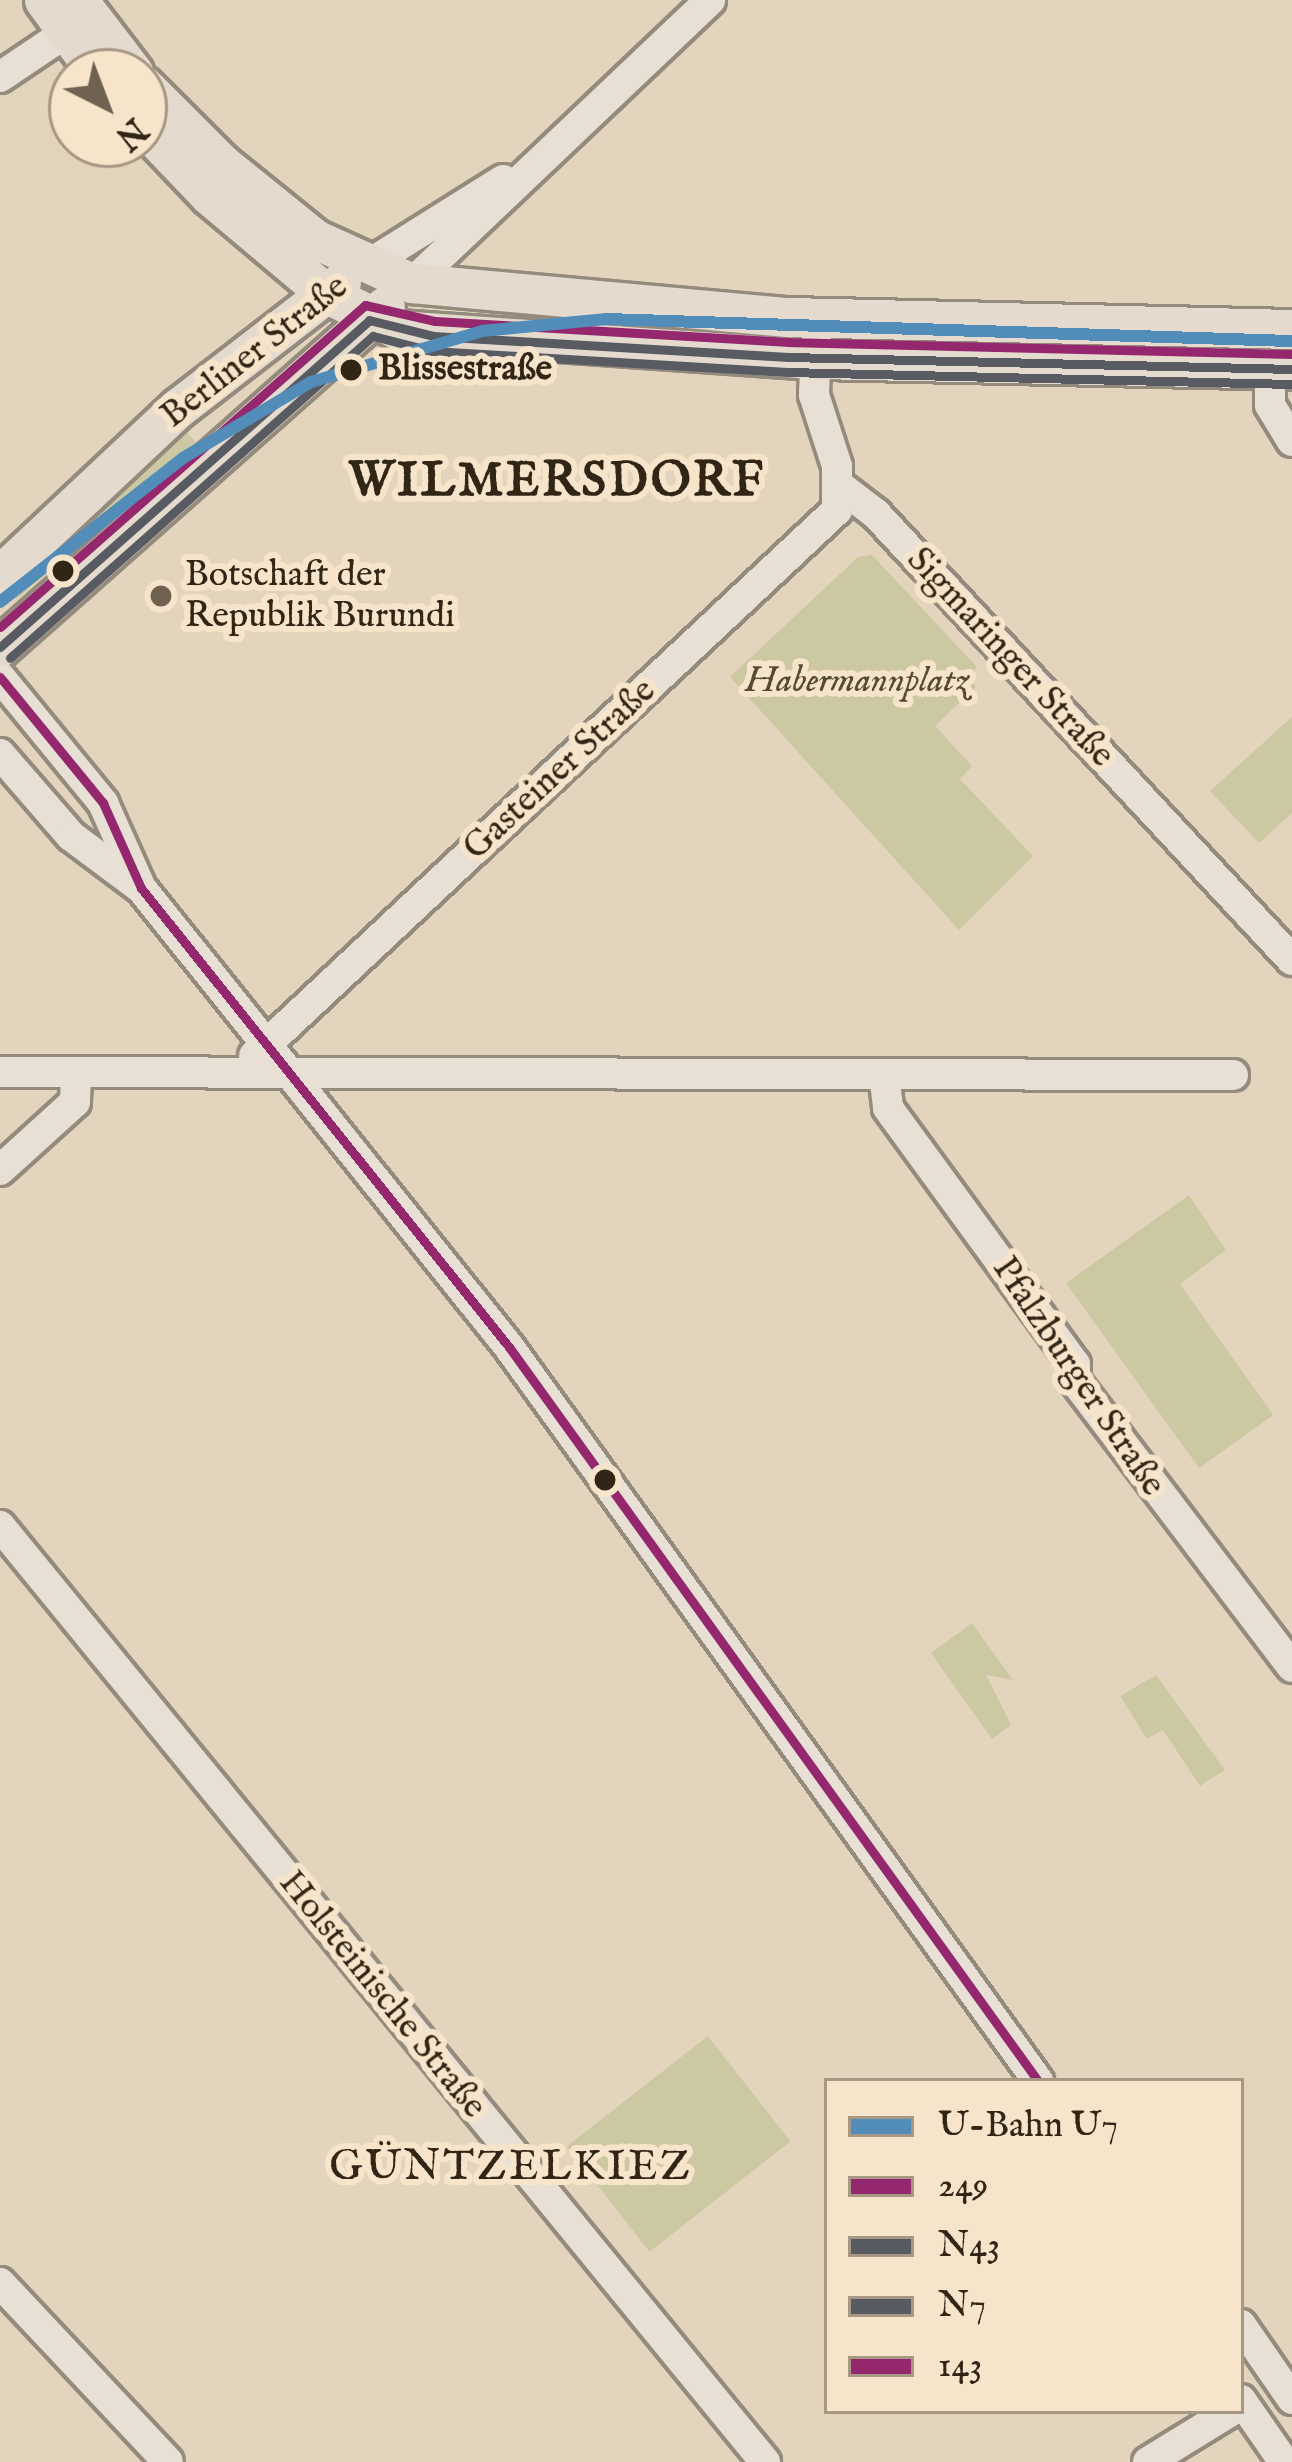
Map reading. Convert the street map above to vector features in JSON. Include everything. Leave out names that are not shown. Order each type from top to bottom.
[{"type":"main road","points":[[63,11],[84,48]]},
{"type":"main road","points":[[63,11],[105,48]]},
{"type":"main road","points":[[168,109],[268,203],[366,266],[412,283],[817,318],[1292,329]]},
{"type":"main road","points":[[168,152],[209,196],[324,292],[368,320],[434,335],[816,358],[1281,369]]},
{"type":"main road","name":"Berliner Straße","points":[[0,574],[178,408],[324,292],[366,266]]},
{"type":"main road","name":"Berliner Straße","points":[[0,647],[412,283]]},
{"type":"street","name":"Berliner Straße","points":[[412,283],[534,161],[710,0]]},
{"type":"street","points":[[0,76],[63,11]]},
{"type":"street","name":"Berliner Straße","points":[[366,266],[534,161]]},
{"type":"street","points":[[817,318],[814,395],[841,488]]},
{"type":"street","points":[[1281,369],[1273,416],[1292,441]]},
{"type":"street","name":"Sigmaringer Straße","points":[[841,488],[876,514],[1292,960]]},
{"type":"street","name":"Gasteiner Straße","points":[[236,1072],[837,510],[841,488]]},
{"type":"street","points":[[0,677],[103,803],[141,888]]},
{"type":"street","points":[[0,754],[71,836],[141,888],[508,1347],[1036,2078]]},
{"type":"street","points":[[0,1072],[1233,1075]]},
{"type":"street","points":[[0,1169],[75,1102],[76,1074]]},
{"type":"street","name":"Pfalzburger Straße","points":[[884,1075],[888,1108],[1075,1364],[1076,1381],[1292,1667]]},
{"type":"street","name":"Holsteinische Straße","points":[[0,1526],[765,2462]]},
{"type":"street","points":[[0,2283],[168,2462]]},
{"type":"street","points":[[1244,2329],[1288,2384],[1244,2403]]},
{"type":"street","points":[[1244,2411],[1284,2462]]},
{"type":"street","points":[[1148,2462],[1225,2414]]},
{"type":"green space","points":[[183,428],[196,443],[17,599],[3,584]]},
{"type":"green space","name":"Habermannplatz","points":[[872,555],[977,667],[968,678],[976,687],[935,726],[972,766],[960,779],[1033,856],[959,930],[730,677],[858,557]]},
{"type":"green space","points":[[1292,717],[1292,813],[1259,843],[1210,791]]},
{"type":"green space","points":[[1189,1195],[1226,1250],[1180,1284],[1273,1415],[1199,1468],[1066,1283]]},
{"type":"green space","points":[[972,1623],[1013,1680],[986,1675],[1011,1725],[992,1739],[931,1653]]},
{"type":"green space","points":[[1156,1675],[1225,1770],[1200,1786],[1163,1730],[1147,1739],[1120,1696]]},
{"type":"green space","points":[[708,2036],[790,2142],[649,2252],[567,2146]]},
{"type":"metro line","name":"U7","points":[[0,602],[183,458],[311,382],[482,331],[606,319],[1292,341]]},
{"type":"transit line","name":"143","points":[[0,627],[365,305],[435,321],[789,342],[1292,354]]},
{"type":"transit line","name":"N43","points":[[0,647],[369,320],[433,336],[788,357],[1292,369]]},
{"type":"transit line","name":"N7","points":[[10,658],[373,336],[432,351],[787,372],[1292,384]]},
{"type":"transit line","name":"249","points":[[0,677],[103,803],[141,888],[509,1347],[1036,2078]]},
{"type":"place","name":"Blissestraße","points":[[351,370]]},
{"type":"place","name":"Botschaft der Republik Burundi","points":[[161,596]]},
{"type":"district","name":"WILMERSDORF","points":[[557,483]]},
{"type":"district","name":"GÜNTZELKIEZ","points":[[511,2168]]}]
